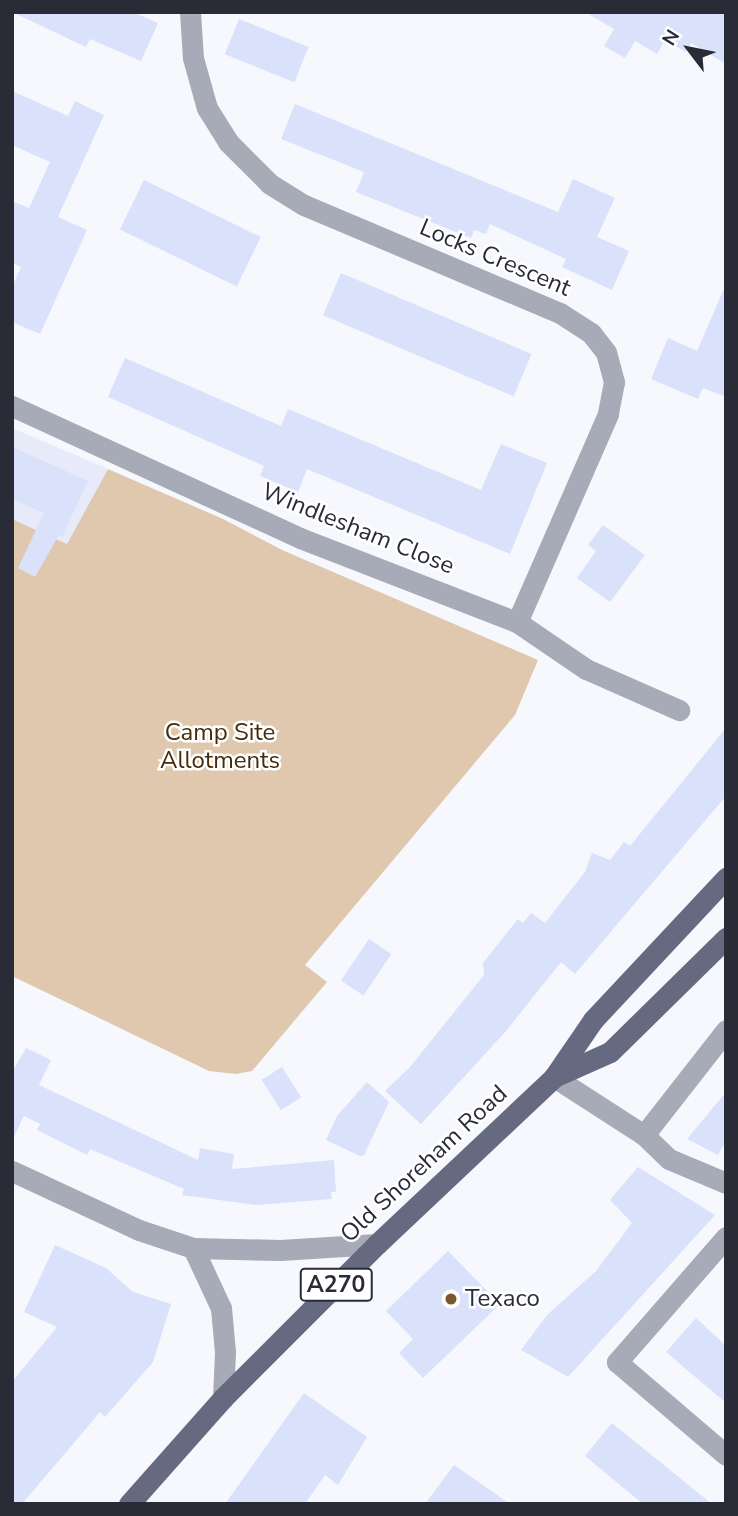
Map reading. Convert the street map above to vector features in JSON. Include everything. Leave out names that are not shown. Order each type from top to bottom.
[{"type":"main road","name":"Old Shoreham Road","points":[[129,1504],[223,1398],[377,1244],[554,1077],[593,1020],[726,878]]},
{"type":"main road","name":"Old Shoreham Road","points":[[554,1077],[610,1052],[726,938]]},
{"type":"street","name":"Locks Crescent","points":[[190,12],[193,58],[207,108],[228,142],[270,184],[304,205],[561,313],[591,333],[606,352],[614,382],[608,414],[517,622]]},
{"type":"street","name":"Windlesham Close","points":[[12,406],[300,538],[517,622],[586,669],[679,710]]},
{"type":"street","points":[[644,1135],[726,1030]]},
{"type":"street","points":[[554,1077],[644,1135],[669,1159],[726,1183]]},
{"type":"street","points":[[12,1171],[139,1230],[194,1248],[280,1250],[377,1244]]},
{"type":"street","points":[[726,1237],[617,1362],[726,1455]]},
{"type":"street","points":[[194,1248],[221,1308],[225,1352],[223,1398]]},
{"type":"shaded area","points":[[12,428],[108,469],[67,544],[12,519]]},
{"type":"green space","name":"Camp Site Allotments","points":[[108,469],[223,519],[282,550],[538,660],[515,715],[305,965],[327,982],[252,1071],[236,1074],[209,1071],[12,976],[12,519],[67,544]]},
{"type":"building","points":[[12,12],[133,12],[158,23],[141,61],[90,39],[86,47]]},
{"type":"building","points":[[585,12],[726,12],[726,64],[691,43],[686,52],[665,40],[657,54],[635,41],[625,58],[604,46],[614,29]]},
{"type":"building","points":[[239,19],[309,47],[294,82],[225,54]]},
{"type":"building","points":[[12,91],[68,116],[75,101],[104,115],[58,217],[87,230],[40,334],[12,322],[12,287],[21,267],[12,263],[12,201],[29,208],[50,162],[12,145]]},
{"type":"building","points":[[295,104],[558,212],[573,179],[615,198],[597,237],[629,251],[612,290],[562,267],[566,259],[490,224],[486,234],[474,230],[471,238],[356,192],[364,172],[281,139]]},
{"type":"building","points":[[144,180],[261,237],[237,286],[120,229]]},
{"type":"building","points":[[341,273],[532,354],[514,396],[323,315]]},
{"type":"building","points":[[726,284],[726,397],[703,388],[698,399],[651,379],[668,338],[697,351]]},
{"type":"building","points":[[125,358],[281,426],[288,409],[481,490],[501,444],[547,463],[510,554],[307,469],[298,492],[260,476],[264,466],[108,397]]},
{"type":"building","points":[[12,447],[88,481],[62,537],[59,535],[35,577],[18,568],[44,513],[12,499]]},
{"type":"building","points":[[603,525],[645,555],[610,602],[577,578],[596,551],[588,545]]},
{"type":"building","points":[[726,728],[726,796],[575,974],[561,962],[506,1031],[421,1124],[385,1091],[410,1067],[484,975],[483,963],[518,919],[523,923],[531,913],[545,923],[585,872],[592,853],[610,860],[624,842],[630,846]]},
{"type":"building","points":[[369,939],[391,954],[363,996],[341,980]]},
{"type":"building","points":[[26,1048],[51,1060],[39,1085],[198,1160],[200,1148],[234,1154],[232,1169],[334,1160],[336,1192],[331,1192],[332,1199],[256,1205],[182,1195],[184,1189],[90,1149],[87,1155],[37,1130],[40,1124],[24,1116],[12,1141],[12,1072]]},
{"type":"building","points":[[282,1067],[301,1098],[281,1110],[262,1080]]},
{"type":"building","points":[[367,1082],[389,1102],[364,1155],[360,1156],[326,1140],[337,1116]]},
{"type":"building","points":[[726,1092],[726,1141],[718,1155],[687,1139]]},
{"type":"building","points":[[638,1167],[715,1215],[568,1377],[521,1350],[547,1315],[596,1271],[632,1223],[610,1200]]},
{"type":"building","points":[[55,1245],[106,1268],[133,1292],[171,1304],[153,1362],[105,1417],[100,1412],[22,1504],[12,1504],[12,1382],[57,1327],[24,1312]]},
{"type":"building","points":[[448,1251],[500,1304],[423,1378],[399,1353],[413,1339],[386,1311]]},
{"type":"building","points":[[696,1318],[726,1346],[726,1403],[666,1352]]},
{"type":"building","points":[[304,1393],[367,1437],[338,1485],[325,1475],[305,1504],[225,1504]]},
{"type":"building","points":[[612,1423],[712,1504],[643,1504],[585,1456]]},
{"type":"building","points":[[454,1465],[510,1504],[425,1504]]},
{"type":"place","name":"Texaco","points":[[451,1299]]}]
